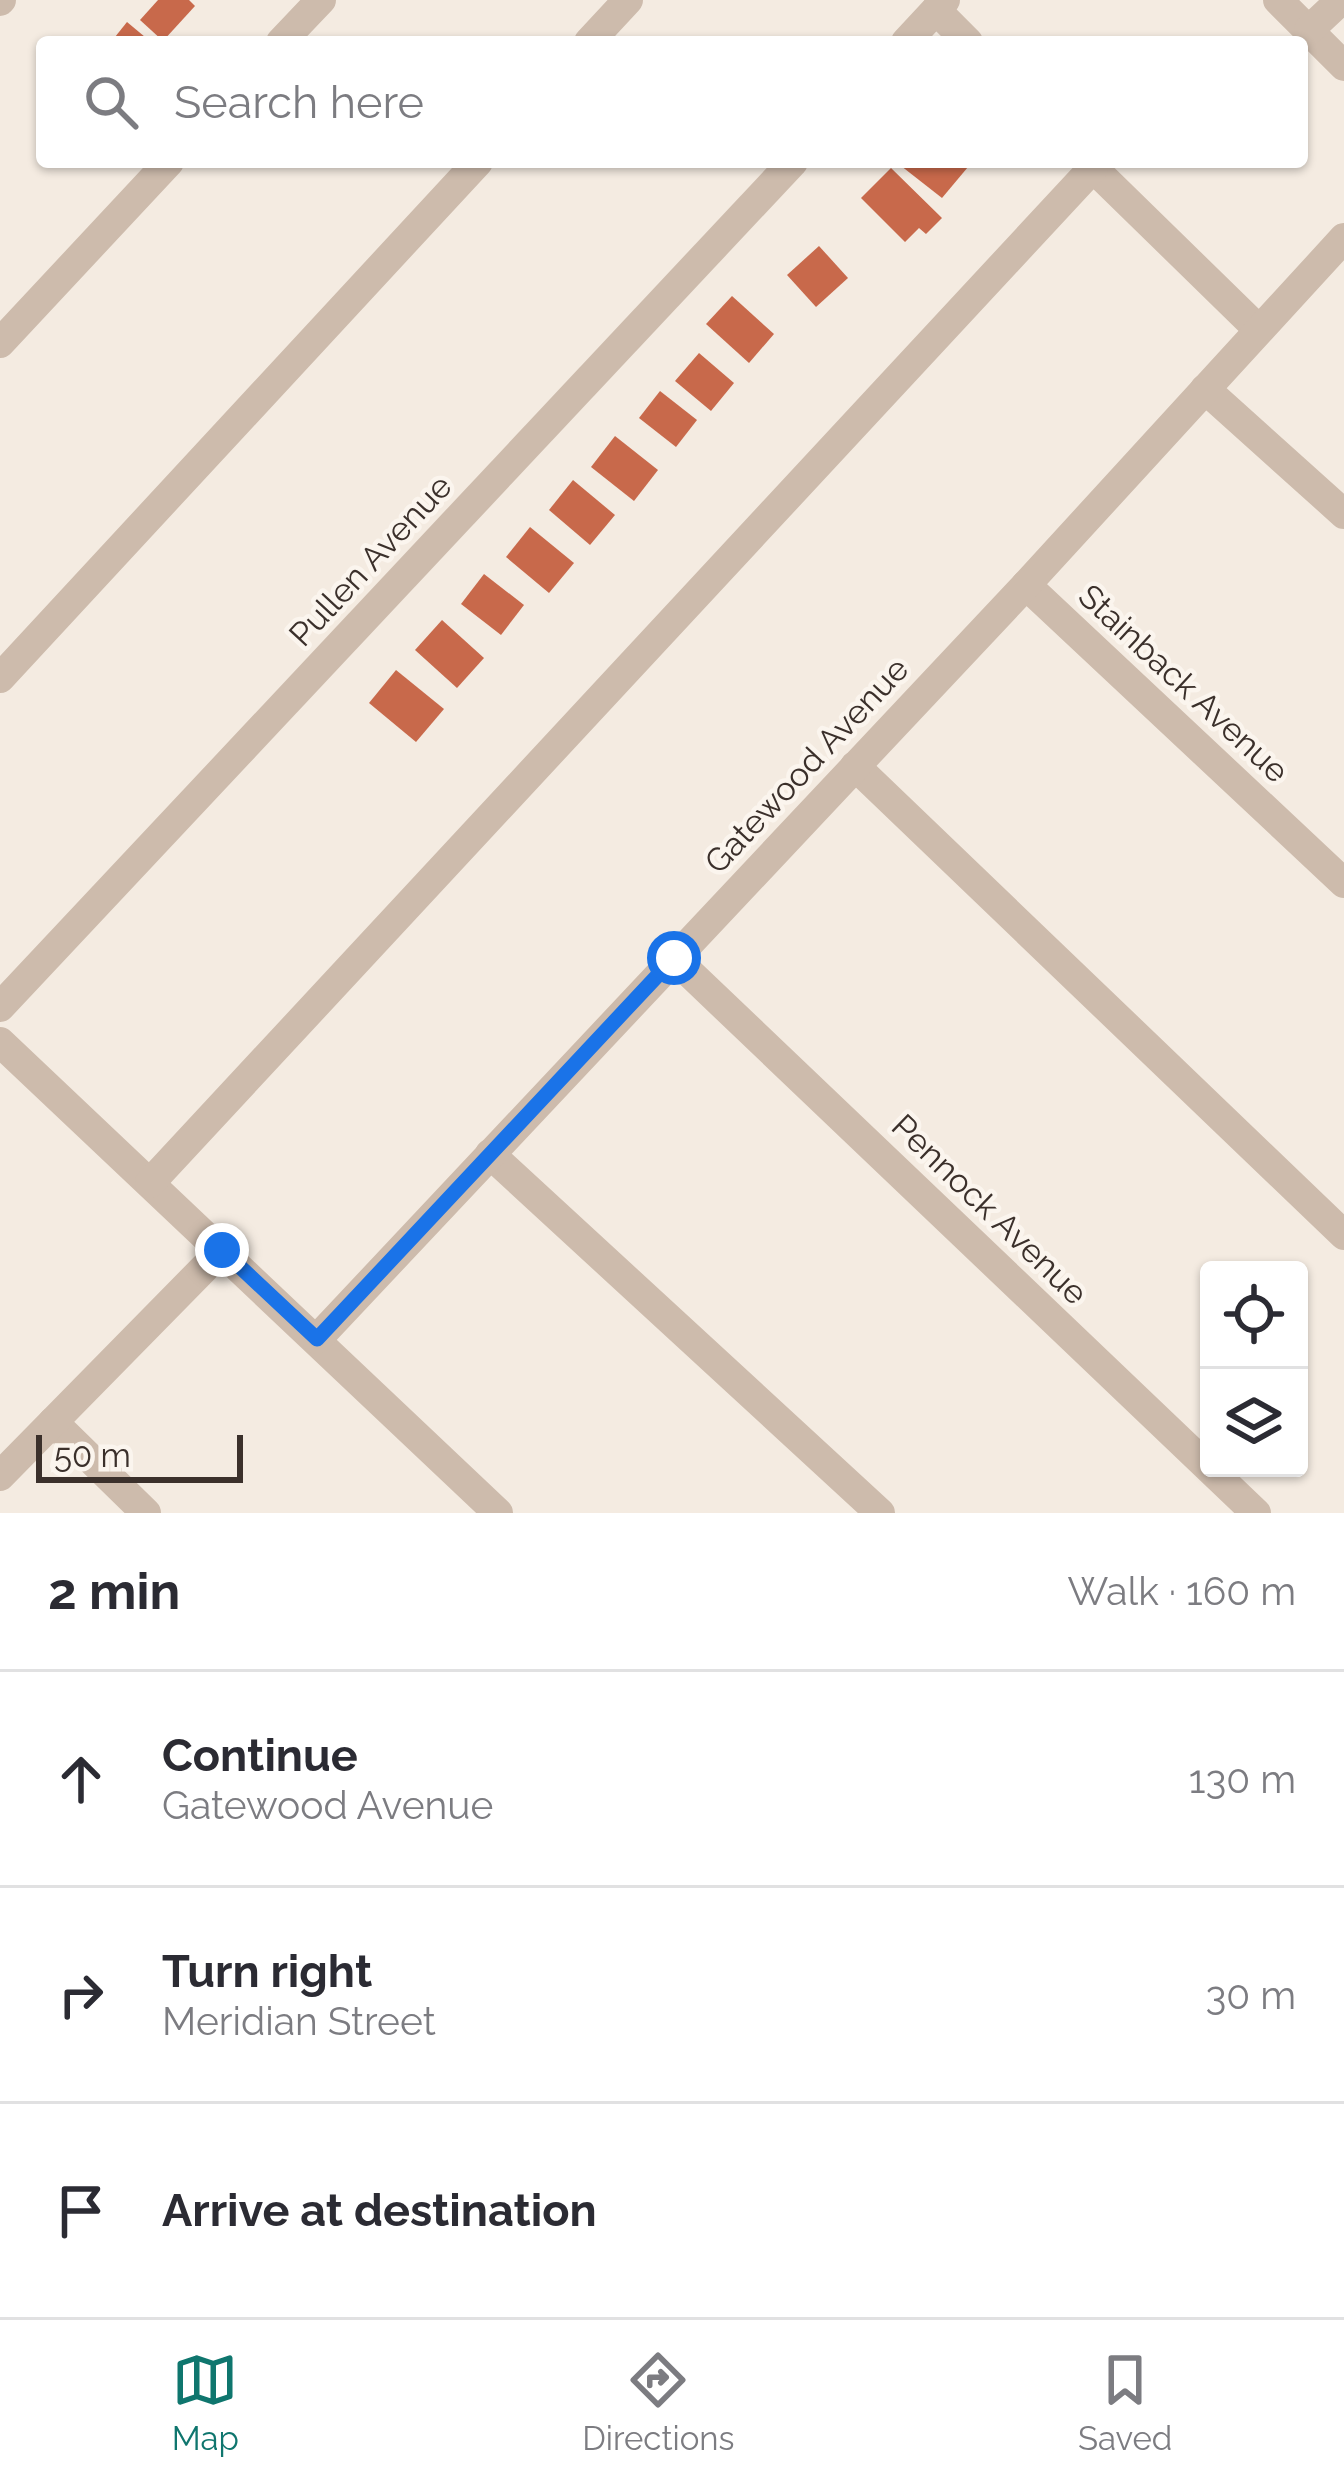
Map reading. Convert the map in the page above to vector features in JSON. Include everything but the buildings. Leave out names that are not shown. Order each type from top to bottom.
[{"type":"street","points":[[287,36],[320,0]]},
{"type":"street","points":[[595,36],[628,0]]},
{"type":"street","points":[[1278,0],[1344,66]]},
{"type":"street","points":[[1309,31],[1341,0]]},
{"type":"street","points":[[912,36],[940,5],[963,36]]},
{"type":"street","points":[[0,343],[163,168]]},
{"type":"street","points":[[0,677],[472,168]]},
{"type":"street","name":"Pullen Avenue","points":[[0,1007],[787,168]]},
{"type":"street","points":[[150,1183],[1087,168]]},
{"type":"street","points":[[1093,168],[1259,330]]},
{"type":"street","name":"Gatewood Avenue","points":[[317,1339],[1027,585],[1344,238]]},
{"type":"street","points":[[1205,389],[1344,514]]},
{"type":"street","name":"Stainback Avenue","points":[[1027,585],[1344,883]]},
{"type":"street","points":[[855,766],[1344,1235]]},
{"type":"street","name":"Pennock Avenue","points":[[674,958],[1256,1513]]},
{"type":"street","points":[[0,1042],[498,1513]]},
{"type":"street","points":[[490,1154],[880,1513]]},
{"type":"street","points":[[0,1476],[222,1250]]},
{"type":"street","points":[[53,1422],[146,1513]]},
{"type":"route","points":[[222,1250],[317,1339],[674,958]]}]
